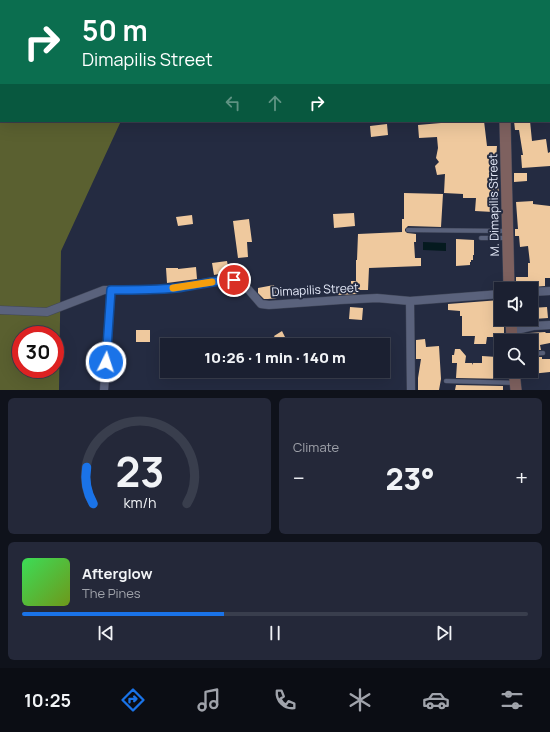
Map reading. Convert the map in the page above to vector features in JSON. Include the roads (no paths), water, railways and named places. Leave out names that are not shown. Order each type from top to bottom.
[{"type":"main road","name":"M. Dimapilis Street","points":[[505,122],[509,282]]},
{"type":"street","points":[[541,0],[550,0],[550,5]]},
{"type":"street","name":"Dimapilis Street","points":[[0,310],[47,312],[104,290],[176,288],[222,280],[240,281],[261,304],[269,305],[377,298],[410,301],[494,295]]},
{"type":"street","points":[[104,390],[111,290]]},
{"type":"street","points":[[538,292],[550,291]]},
{"type":"street","points":[[410,301],[411,390]]},
{"type":"street","points":[[516,334],[533,326],[550,325]]},
{"type":"lane","points":[[408,230],[507,234]]},
{"type":"lane","points":[[481,238],[507,234]]},
{"type":"lane","points":[[538,353],[543,353]]},
{"type":"lane","points":[[446,382],[516,386]]}]
